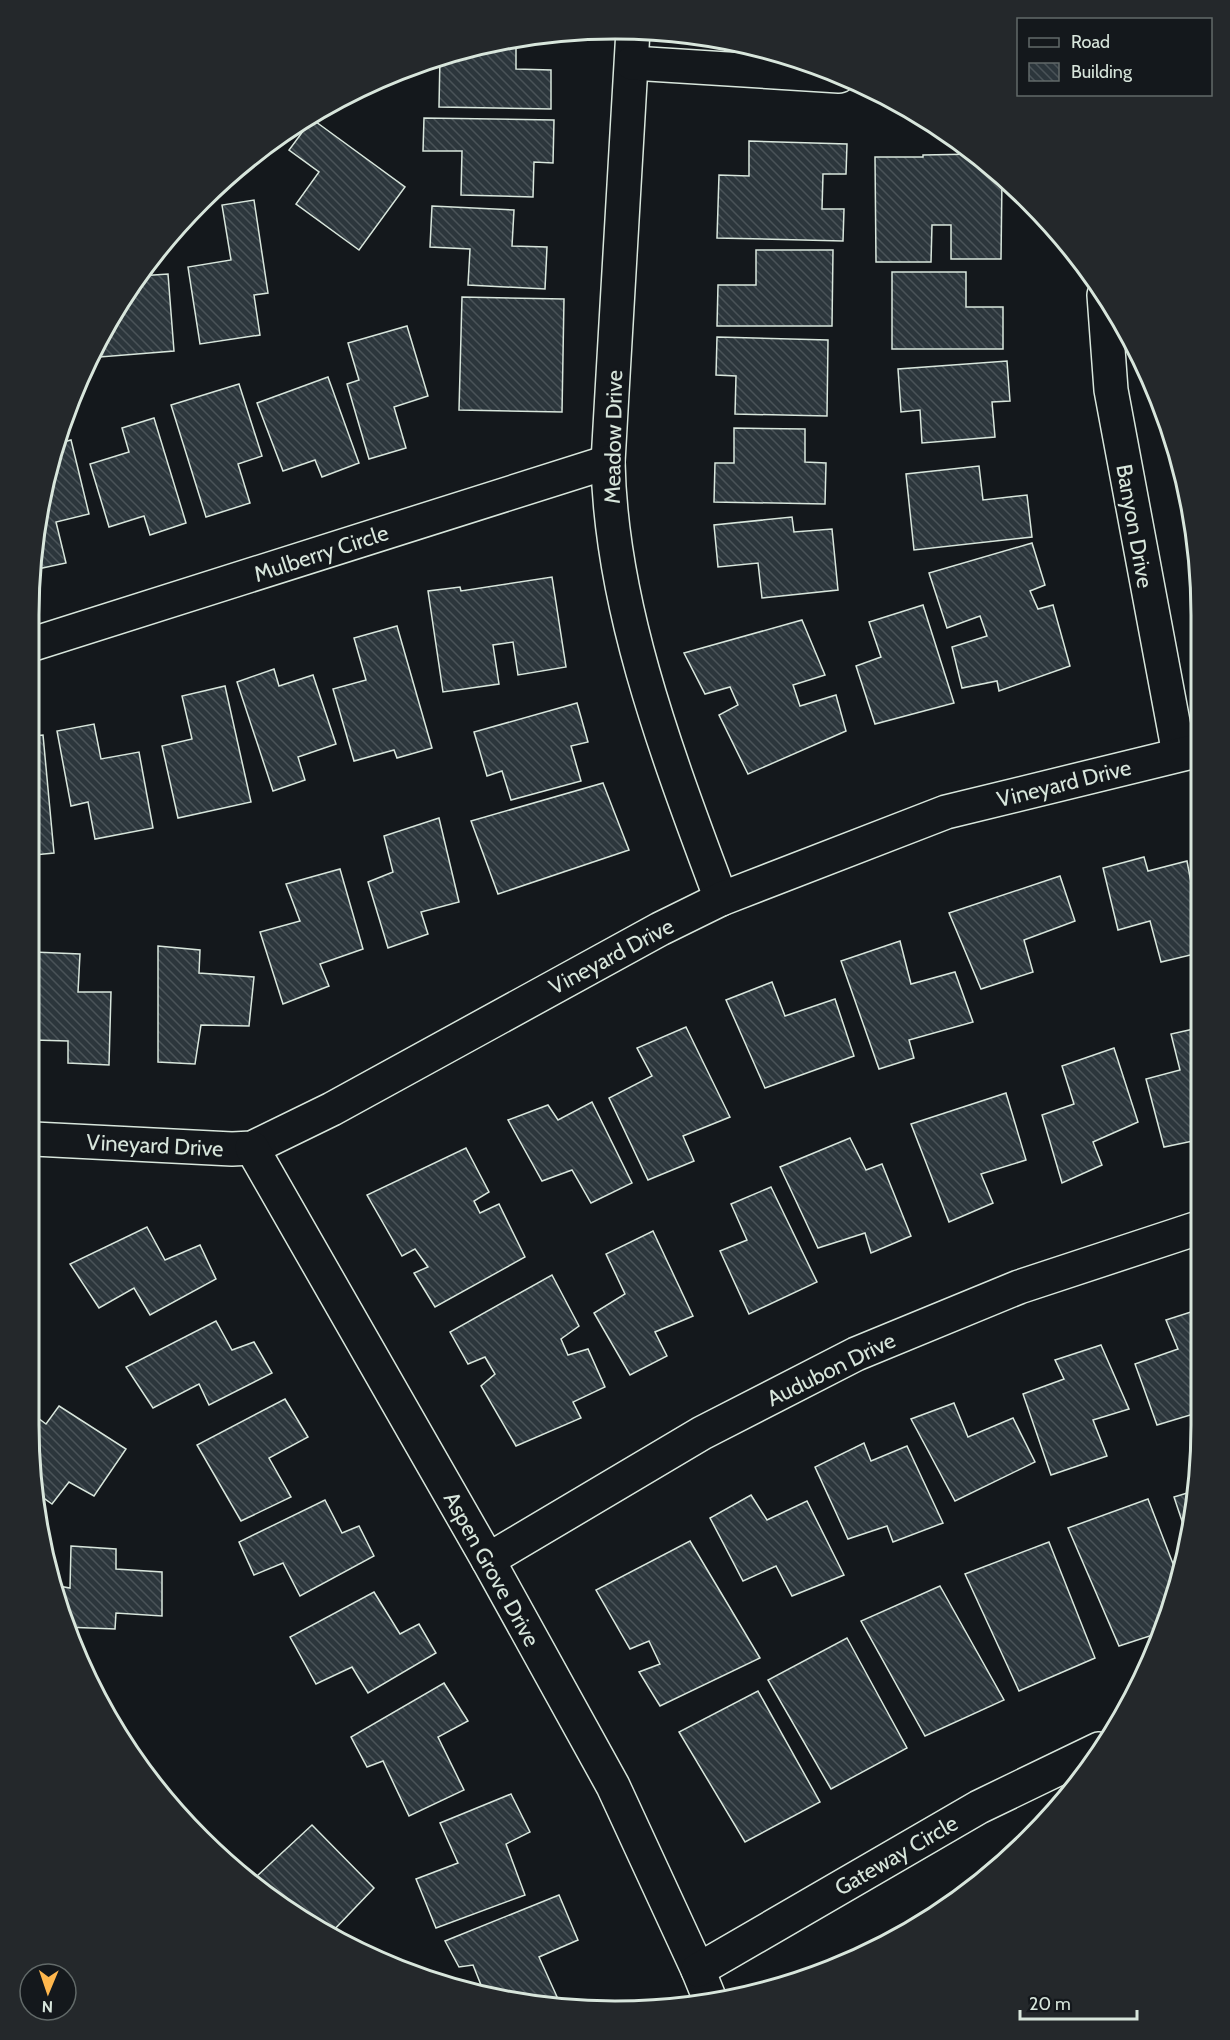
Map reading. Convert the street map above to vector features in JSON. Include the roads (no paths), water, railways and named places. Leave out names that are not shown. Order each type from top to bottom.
[{"type":"street","name":"Meadow Drive","points":[[633,39],[608,462],[608,496],[625,600],[665,747],[721,899]]},
{"type":"street","points":[[632,63],[812,74]]},
{"type":"street","name":"Banyon Drive","points":[[1105,313],[1111,390],[1189,752]]},
{"type":"street","name":"Mulberry Circle","points":[[39,642],[608,462]]},
{"type":"street","name":"Vineyard Drive","points":[[39,1139],[232,1149],[252,1148],[332,1109],[660,929],[721,899],[946,812],[1189,752]]},
{"type":"street","name":"Aspen Grove Drive","points":[[252,1148],[488,1560],[613,1786],[707,1993]]},
{"type":"street","name":"Audubon Drive","points":[[488,1560],[702,1433],[856,1354],[1019,1287],[1191,1230]]},
{"type":"street","name":"Gateway Circle","points":[[698,1970],[979,1807],[1087,1755]]}]
